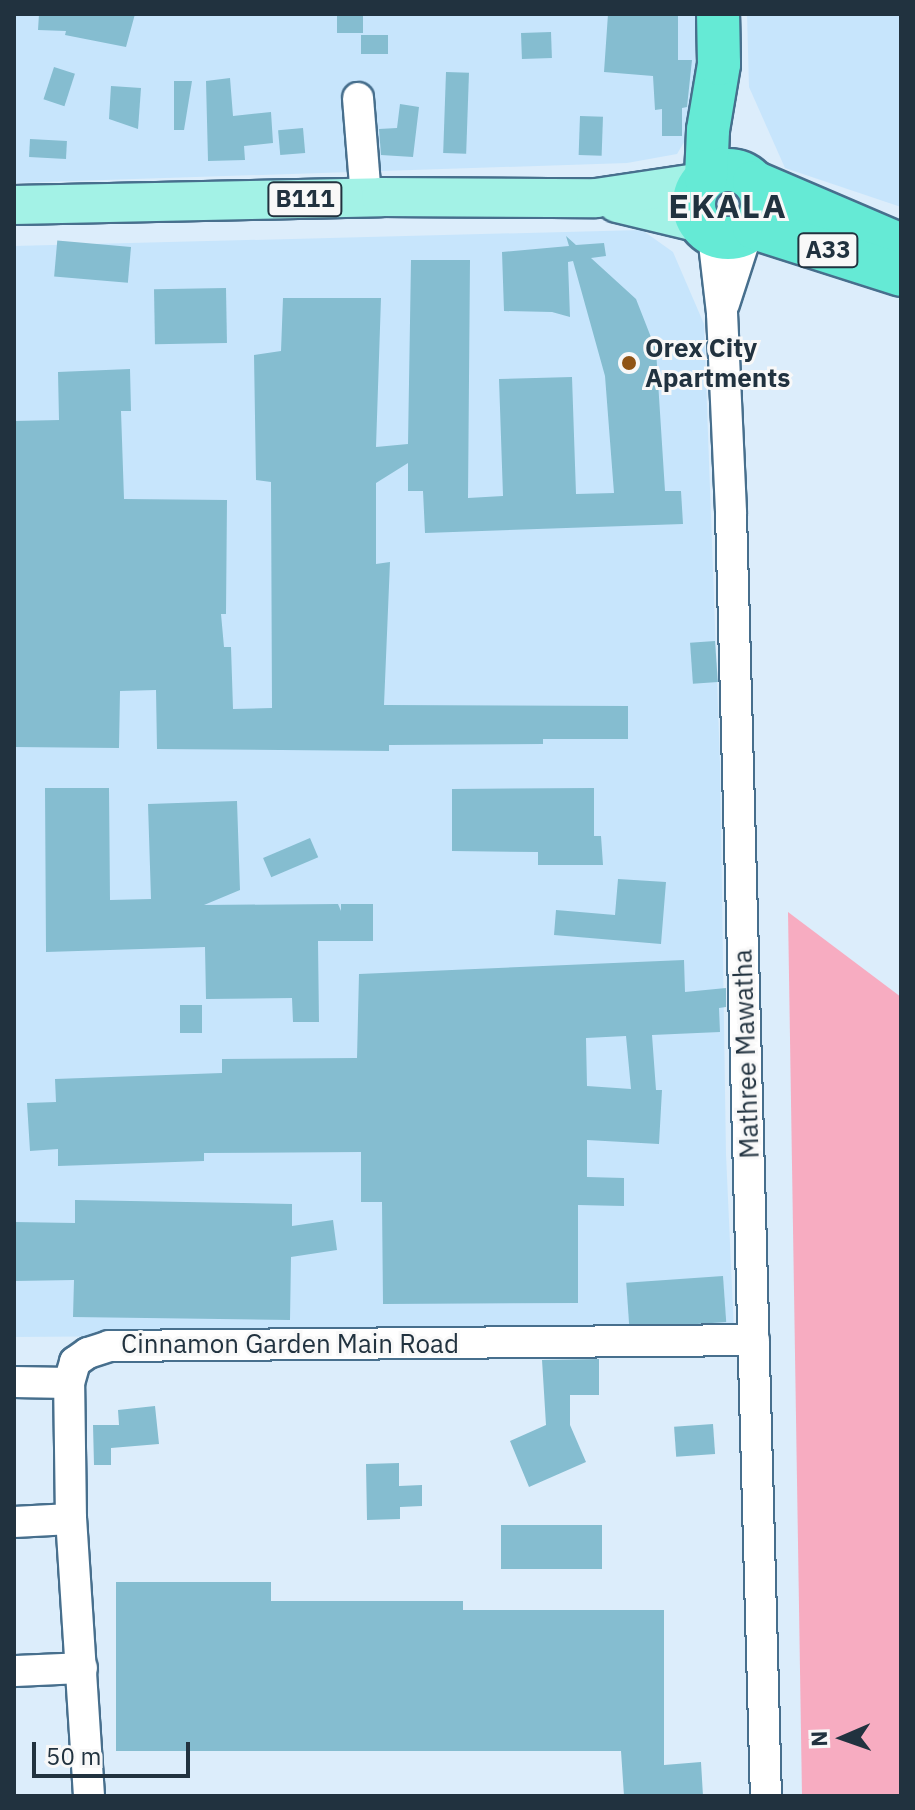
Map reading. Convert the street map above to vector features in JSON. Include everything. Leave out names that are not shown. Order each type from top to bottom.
[{"type":"highway","points":[[718,14],[726,179]]},
{"type":"highway","points":[[726,179],[759,190],[762,210],[728,230],[694,206],[726,179]]},
{"type":"highway","name":"A33","points":[[726,179],[901,245]]},
{"type":"highway","name":"A33","points":[[728,230],[901,275]]},
{"type":"main road","name":"B111","points":[[14,205],[366,198],[596,198],[726,179]]},
{"type":"main road","name":"B111","points":[[596,198],[728,230]]},
{"type":"street","points":[[358,98],[366,198]]},
{"type":"street","name":"Mathree Mawatha","points":[[728,230],[722,313],[731,514],[766,1796]]},
{"type":"street","name":"Cinnamon Garden Main Road","points":[[69,1383],[75,1362],[99,1346],[754,1340]]},
{"type":"street","points":[[14,1382],[69,1383],[71,1519],[89,1796]]},
{"type":"street","points":[[14,1522],[71,1519]]},
{"type":"street","points":[[14,1671],[82,1668]]},
{"type":"shaded area","points":[[14,14],[695,14],[696,122],[677,154],[627,163],[14,183]]},
{"type":"shaded area","points":[[747,14],[901,14],[901,207],[785,168],[749,87]]},
{"type":"shaded area","points":[[642,230],[673,252],[704,324],[720,763],[726,1154],[734,1332],[14,1337],[14,246]]},
{"type":"shaded area","points":[[788,912],[901,997],[901,1796],[802,1796]]},
{"type":"building","points":[[39,14],[135,14],[126,47],[65,35],[66,31],[38,30]]},
{"type":"building","points":[[608,14],[678,14],[678,60],[692,60],[687,107],[682,108],[682,136],[662,136],[662,109],[655,110],[653,76],[604,72]]},
{"type":"building","points":[[337,16],[363,16],[363,33],[337,33]]},
{"type":"building","points":[[551,32],[552,58],[522,59],[521,33]]},
{"type":"building","points":[[361,35],[388,35],[388,54],[361,54]]},
{"type":"building","points":[[54,67],[75,74],[64,106],[43,99]]},
{"type":"building","points":[[446,72],[469,73],[466,154],[443,153]]},
{"type":"building","points":[[230,78],[233,116],[271,112],[273,143],[244,146],[245,160],[208,161],[206,81]]},
{"type":"building","points":[[174,81],[192,81],[184,130],[174,130]]},
{"type":"building","points":[[111,86],[141,88],[138,129],[109,119]]},
{"type":"building","points":[[400,104],[419,107],[413,157],[381,155],[379,129],[397,128]]},
{"type":"building","points":[[580,116],[603,117],[602,156],[579,155]]},
{"type":"building","points":[[303,128],[305,153],[280,155],[278,130]]},
{"type":"building","points":[[30,139],[67,141],[66,159],[29,157]]},
{"type":"building","points":[[566,236],[576,245],[604,243],[606,256],[591,258],[636,299],[656,350],[665,491],[681,491],[683,524],[425,533],[423,491],[408,491],[408,463],[376,483],[376,564],[390,562],[384,705],[628,706],[628,739],[543,739],[543,744],[389,745],[389,751],[157,749],[156,690],[120,691],[119,748],[14,747],[14,421],[59,420],[58,372],[130,369],[131,411],[121,411],[124,499],[227,500],[226,614],[221,614],[224,647],[231,647],[233,709],[272,708],[271,482],[256,480],[254,355],[281,351],[283,298],[381,298],[376,447],[408,444],[411,260],[470,260],[468,498],[503,496],[499,379],[572,377],[576,494],[614,493],[605,376],[573,261],[568,262],[570,317],[552,312],[504,311],[502,252],[569,246]]},
{"type":"building","points":[[57,241],[131,247],[128,283],[54,276]]},
{"type":"building","points":[[226,288],[227,343],[155,344],[154,289]]},
{"type":"building","points":[[715,641],[718,682],[693,684],[690,643]]},
{"type":"building","points":[[45,788],[109,788],[110,900],[151,899],[148,804],[237,801],[240,890],[204,905],[338,904],[341,911],[341,904],[373,904],[373,941],[318,941],[319,1022],[293,1022],[292,998],[206,999],[205,947],[46,952]]},
{"type":"building","points":[[594,788],[594,836],[601,836],[603,865],[538,865],[538,852],[452,851],[452,789]]},
{"type":"building","points":[[310,838],[318,857],[271,877],[263,858]]},
{"type":"building","points":[[618,879],[666,882],[661,944],[554,935],[556,910],[615,915]]},
{"type":"building","points":[[684,960],[685,992],[726,988],[726,1007],[719,1008],[720,1032],[652,1035],[656,1090],[662,1090],[659,1144],[587,1140],[587,1177],[624,1178],[624,1206],[578,1205],[578,1303],[383,1304],[382,1202],[361,1202],[361,1152],[204,1153],[204,1161],[58,1166],[58,1149],[30,1151],[27,1103],[56,1102],[55,1079],[222,1073],[222,1059],[357,1058],[359,974]],"holes":[[[626,1036],[631,1089],[587,1086],[586,1038]]]},
{"type":"building","points":[[180,1005],[202,1005],[202,1033],[180,1033]]},
{"type":"building","points":[[75,1200],[292,1204],[292,1226],[333,1220],[337,1250],[291,1257],[290,1320],[73,1317],[74,1280],[14,1281],[14,1222],[75,1223]]},
{"type":"building","points":[[723,1276],[726,1322],[629,1329],[626,1283]]},
{"type":"building","points":[[599,1359],[599,1395],[570,1395],[570,1425],[586,1462],[529,1487],[510,1441],[546,1425],[542,1360]]},
{"type":"building","points":[[155,1406],[159,1444],[111,1448],[111,1465],[94,1465],[93,1425],[119,1425],[118,1410]]},
{"type":"building","points":[[713,1424],[715,1454],[676,1457],[674,1427]]},
{"type":"building","points":[[399,1463],[399,1486],[422,1485],[422,1506],[400,1507],[400,1519],[367,1520],[366,1464]]},
{"type":"building","points":[[501,1525],[602,1525],[602,1569],[501,1569]]},
{"type":"building","points":[[116,1582],[271,1582],[271,1601],[463,1601],[463,1610],[664,1610],[664,1765],[701,1762],[703,1796],[624,1796],[621,1751],[116,1751]]},
{"type":"place","name":"Orex City Apartments","points":[[629,363]]},
{"type":"district","name":"EKALA","points":[[728,206]]}]
